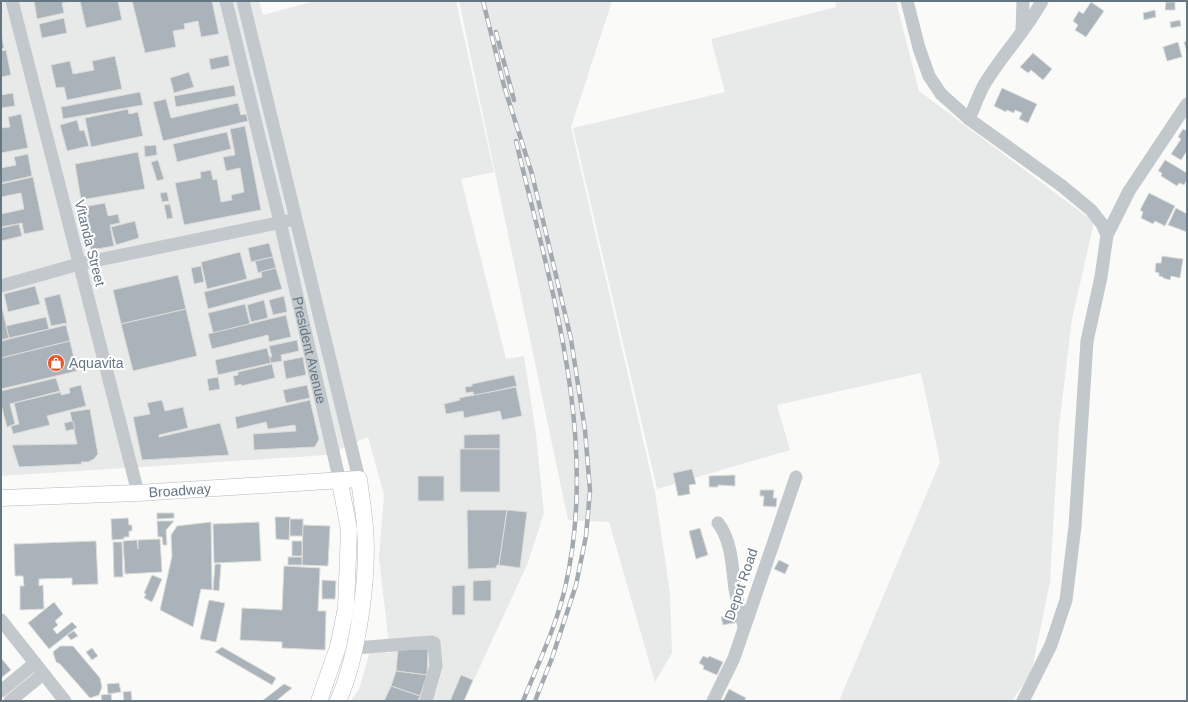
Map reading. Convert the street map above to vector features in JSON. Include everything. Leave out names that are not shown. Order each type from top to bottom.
[{"type":"main road","name":"Broadway","points":[[1,498],[138,493],[359,480]]},
{"type":"main road","name":"President Avenue","points":[[338,701],[355,648],[361,610],[364,574],[365,529],[359,480]]},
{"type":"main road","name":"President Avenue","points":[[319,701],[333,664],[343,629],[348,574],[349,530],[340,482]]},
{"type":"main road","points":[[333,664],[349,667]]},
{"type":"street","name":"Vitanda Street","points":[[12,1],[138,493]]},
{"type":"street","name":"President Avenue","points":[[226,1],[280,222],[340,482]]},
{"type":"street","name":"President Avenue","points":[[243,1],[359,480]]},
{"type":"street","points":[[907,1],[919,48],[929,76],[941,94],[969,119],[1062,186],[1091,210],[1102,224],[1107,235]]},
{"type":"street","points":[[1022,31],[1023,1]]},
{"type":"street","points":[[969,119],[984,86],[1022,31],[1034,17],[1042,1]]},
{"type":"street","points":[[247,92],[264,88]]},
{"type":"street","points":[[1023,701],[1051,645],[1066,600],[1075,526],[1087,340],[1101,277],[1107,235],[1130,191],[1185,112]]},
{"type":"street","points":[[1,286],[79,264],[295,219]]},
{"type":"street","name":"Depot Road","points":[[713,701],[734,658],[796,477]]},
{"type":"street","points":[[718,523],[724,531],[729,546],[735,590],[744,626]]},
{"type":"street","points":[[1,620],[32,666]]},
{"type":"street","points":[[1,634],[65,701]]},
{"type":"street","points":[[355,648],[434,643],[436,666],[426,701]]},
{"type":"street","points":[[1,692],[32,666]]},
{"type":"street","points":[[10,701],[41,676]]},
{"type":"street","points":[[41,676],[55,701]]},
{"type":"shaded area","points":[[1,1],[259,1],[263,15],[315,1],[456,1],[494,172],[461,179],[506,359],[524,356],[536,434],[544,513],[527,565],[464,701],[351,701],[359,689],[370,651],[390,653],[379,558],[384,495],[368,437],[327,455],[1,476]]},
{"type":"shaded area","points":[[459,1],[612,1],[571,127],[655,492],[670,593],[672,653],[655,682],[609,522],[568,520]]},
{"type":"shaded area","points":[[835,1],[896,1],[919,91],[1094,222],[1072,319],[1059,426],[1050,582],[1031,674],[1012,701],[839,701],[940,462],[921,373],[777,405],[790,450],[657,489],[573,128],[725,92],[711,39],[836,7]]},
{"type":"building","points":[[34,1],[72,1],[62,3],[64,13],[37,19]]},
{"type":"building","points":[[80,1],[118,1],[122,20],[86,28]]},
{"type":"building","points":[[132,1],[212,1],[219,34],[201,37],[198,21],[184,24],[185,29],[173,31],[176,47],[145,53]]},
{"type":"building","points":[[1091,2],[1104,11],[1086,37],[1075,30],[1078,25],[1073,21],[1079,11],[1083,14]]},
{"type":"building","points":[[1166,2],[1175,2],[1175,10],[1165,10]]},
{"type":"building","points":[[1155,10],[1156,17],[1144,20],[1143,13]]},
{"type":"building","points":[[64,18],[67,33],[42,38],[39,24]]},
{"type":"building","points":[[1180,20],[1181,26],[1171,28],[1170,22]]},
{"type":"building","points":[[1,32],[4,48],[1,49]]},
{"type":"building","points":[[1187,41],[1187,52],[1184,42]]},
{"type":"building","points":[[1178,42],[1182,57],[1167,61],[1163,47]]},
{"type":"building","points":[[6,50],[11,75],[1,77],[1,51]]},
{"type":"building","points":[[1033,53],[1052,69],[1043,80],[1031,70],[1028,73],[1020,67]]},
{"type":"building","points":[[228,55],[230,66],[211,70],[209,59]]},
{"type":"building","points":[[115,56],[122,89],[67,100],[64,87],[56,88],[51,65],[70,61],[73,74],[94,70],[92,61]]},
{"type":"building","points":[[189,72],[194,87],[174,93],[170,78]]},
{"type":"building","points":[[234,85],[236,96],[176,107],[174,96]]},
{"type":"building","points":[[1002,88],[1037,104],[1028,123],[1019,119],[1022,113],[1015,110],[1014,113],[1007,110],[1006,112],[994,106]]},
{"type":"building","points":[[140,92],[143,105],[63,119],[61,107]]},
{"type":"building","points":[[13,93],[15,106],[1,108],[1,95]]},
{"type":"building","points":[[166,99],[171,118],[238,103],[241,115],[246,114],[248,121],[163,141],[153,102]]},
{"type":"building","points":[[128,109],[129,114],[138,112],[143,136],[91,147],[85,118]]},
{"type":"building","points":[[21,114],[28,148],[1,153],[1,128],[10,127],[8,117]]},
{"type":"building","points":[[77,120],[80,131],[84,130],[89,146],[67,151],[60,125]]},
{"type":"building","points":[[245,126],[261,210],[184,225],[175,183],[201,178],[200,172],[211,170],[213,180],[217,179],[221,202],[232,200],[231,195],[244,192],[240,168],[226,171],[223,157],[235,155],[230,129]]},
{"type":"building","points":[[1183,129],[1187,131],[1187,151],[1181,160],[1171,154],[1181,139],[1178,137]]},
{"type":"building","points":[[227,132],[231,149],[177,162],[173,144]]},
{"type":"building","points":[[156,145],[157,155],[145,157],[144,146]]},
{"type":"building","points":[[138,152],[145,189],[81,200],[75,164]]},
{"type":"building","points":[[28,154],[32,176],[1,183],[1,168],[16,165],[14,157]]},
{"type":"building","points":[[158,160],[164,179],[157,181],[151,162]]},
{"type":"building","points":[[1165,160],[1187,173],[1187,180],[1184,185],[1179,183],[1177,186],[1161,176],[1162,173],[1158,171]]},
{"type":"building","points":[[33,177],[44,230],[24,234],[22,223],[1,227],[1,214],[24,209],[21,193],[1,197],[1,184]]},
{"type":"building","points":[[167,192],[169,201],[162,202],[160,193]]},
{"type":"building","points":[[1149,193],[1175,206],[1165,226],[1155,221],[1153,224],[1141,218],[1143,212],[1140,210]]},
{"type":"building","points":[[105,203],[108,216],[118,214],[120,223],[110,225],[114,246],[91,250],[82,207]]},
{"type":"building","points":[[170,204],[173,218],[167,219],[164,205]]},
{"type":"building","points":[[1176,208],[1187,214],[1187,232],[1168,225]]},
{"type":"building","points":[[135,221],[139,238],[116,245],[111,227]]},
{"type":"building","points":[[19,224],[22,236],[1,241],[1,228]]},
{"type":"building","points":[[269,243],[273,257],[251,262],[248,248]]},
{"type":"building","points":[[240,252],[247,279],[207,289],[201,262]]},
{"type":"building","points":[[1162,256],[1183,259],[1180,278],[1171,276],[1170,280],[1159,276],[1159,273],[1155,272],[1156,263],[1161,263]]},
{"type":"building","points":[[273,257],[276,268],[258,273],[255,261]]},
{"type":"building","points":[[201,266],[204,282],[194,284],[191,268]]},
{"type":"building","points":[[276,268],[282,289],[208,309],[204,292],[262,277],[261,272]]},
{"type":"building","points":[[178,275],[186,309],[121,324],[113,290]]},
{"type":"building","points":[[35,286],[40,304],[8,312],[4,294]]},
{"type":"building","points":[[60,294],[67,323],[51,326],[44,298]]},
{"type":"building","points":[[284,296],[287,312],[273,315],[269,300]]},
{"type":"building","points":[[264,300],[268,318],[251,322],[247,305]]},
{"type":"building","points":[[1,303],[9,338],[1,340]]},
{"type":"building","points":[[245,304],[250,324],[213,333],[208,313]]},
{"type":"building","points":[[186,309],[197,356],[133,371],[121,324]]},
{"type":"building","points":[[286,315],[291,337],[269,342],[268,335],[212,349],[208,334]]},
{"type":"building","points":[[46,317],[49,329],[9,338],[6,326]]},
{"type":"building","points":[[66,325],[70,341],[1,358],[1,341]]},
{"type":"building","points":[[297,340],[299,351],[281,355],[282,361],[271,363],[269,357],[272,357],[269,346]]},
{"type":"building","points":[[70,341],[77,371],[1,389],[1,358]]},
{"type":"building","points":[[267,348],[271,363],[218,375],[215,360]]},
{"type":"building","points":[[303,357],[306,375],[286,379],[283,361]]},
{"type":"building","points":[[272,364],[275,378],[235,386],[233,376],[238,375],[238,372]]},
{"type":"building","points":[[514,375],[517,386],[474,396],[473,392],[466,393],[465,387],[472,386],[472,384]]},
{"type":"building","points":[[218,377],[220,389],[209,391],[207,379]]},
{"type":"building","points":[[56,378],[60,391],[10,404],[15,424],[7,427],[1,404],[1,391]]},
{"type":"building","points":[[81,385],[86,406],[47,416],[50,425],[13,434],[11,426],[19,424],[14,403],[61,392],[61,395],[70,393],[69,388]]},
{"type":"building","points":[[307,385],[310,398],[286,403],[283,390]]},
{"type":"building","points":[[516,387],[522,416],[502,420],[500,411],[464,418],[463,411],[446,414],[444,404],[460,400],[459,398]]},
{"type":"building","points":[[162,400],[165,411],[183,407],[188,428],[159,435],[159,437],[220,423],[229,455],[142,460],[133,417],[150,414],[147,403]]},
{"type":"building","points":[[310,400],[319,439],[315,447],[254,450],[253,434],[296,431],[295,425],[268,429],[266,422],[237,429],[235,417]]},
{"type":"building","points":[[90,409],[98,454],[94,459],[88,462],[81,462],[82,464],[19,467],[12,445],[77,444],[70,412]]},
{"type":"building","points":[[73,421],[75,429],[66,431],[64,423]]},
{"type":"building","points":[[500,434],[500,449],[464,449],[464,435]]},
{"type":"building","points":[[460,449],[500,449],[500,492],[460,492]]},
{"type":"building","points":[[692,469],[696,484],[689,485],[690,494],[678,496],[673,473]]},
{"type":"building","points":[[735,475],[735,486],[718,485],[718,487],[709,487],[709,476]]},
{"type":"building","points":[[418,476],[444,476],[444,501],[418,501]]},
{"type":"building","points":[[760,490],[774,490],[773,498],[777,498],[776,507],[763,506],[764,496],[760,496]]},
{"type":"building","points":[[467,510],[507,510],[499,565],[497,565],[496,568],[468,569]]},
{"type":"building","points":[[507,510],[527,512],[520,568],[499,565]]},
{"type":"building","points":[[157,513],[174,513],[174,518],[157,519]]},
{"type":"building","points":[[275,517],[290,517],[289,540],[276,539]]},
{"type":"building","points":[[128,518],[129,525],[132,525],[132,531],[129,531],[129,537],[112,540],[111,519]]},
{"type":"building","points":[[290,519],[303,519],[303,536],[290,536]]},
{"type":"building","points":[[157,521],[174,521],[166,530],[167,545],[163,545],[162,537],[158,537]]},
{"type":"building","points":[[211,522],[212,590],[201,589],[193,627],[160,610],[172,556],[171,535],[177,526]]},
{"type":"building","points":[[259,522],[261,561],[214,563],[213,524]]},
{"type":"building","points":[[303,525],[330,526],[328,566],[302,565]]},
{"type":"building","points":[[700,528],[708,555],[696,559],[689,531]]},
{"type":"building","points":[[160,539],[162,572],[125,574],[123,541],[137,540],[138,549],[138,540]]},
{"type":"building","points":[[96,541],[98,584],[72,585],[72,578],[39,579],[39,586],[43,585],[44,609],[20,610],[20,586],[24,586],[23,576],[15,576],[14,544]]},
{"type":"building","points":[[292,541],[302,541],[302,556],[292,556]]},
{"type":"building","points":[[113,542],[122,542],[123,577],[114,577]]},
{"type":"building","points":[[288,557],[302,557],[302,565],[288,565]]},
{"type":"building","points":[[779,560],[789,565],[785,574],[774,569]]},
{"type":"building","points":[[215,564],[221,564],[219,591],[213,590]]},
{"type":"building","points":[[284,566],[320,568],[318,611],[326,611],[325,650],[282,648],[282,642],[240,640],[242,608],[282,610]]},
{"type":"building","points":[[152,575],[162,579],[152,602],[144,598],[146,594],[144,593]]},
{"type":"building","points":[[322,580],[336,581],[335,599],[322,599]]},
{"type":"building","points":[[491,580],[491,601],[473,601],[473,581]]},
{"type":"building","points":[[465,585],[465,615],[452,615],[452,586]]},
{"type":"building","points":[[209,600],[225,603],[216,642],[200,639]]},
{"type":"building","points":[[54,602],[63,614],[55,621],[58,625],[53,629],[57,634],[72,622],[77,627],[49,649],[28,623]]},
{"type":"building","points":[[736,608],[739,622],[723,625],[721,617],[728,615],[726,610]]},
{"type":"building","points":[[74,631],[78,636],[71,640],[67,635]]},
{"type":"building","points":[[60,646],[73,646],[100,678],[102,687],[99,695],[90,698],[60,664],[56,662],[53,652]]},
{"type":"building","points":[[222,647],[276,678],[272,685],[215,652]]},
{"type":"building","points":[[92,648],[98,656],[92,660],[86,652]]},
{"type":"building","points":[[398,649],[428,649],[427,675],[396,671]]},
{"type":"building","points":[[703,656],[708,658],[709,656],[723,662],[717,675],[703,669],[704,666],[699,663]]},
{"type":"building","points":[[1,658],[11,670],[1,678]]},
{"type":"building","points":[[396,671],[427,675],[420,696],[391,686]]},
{"type":"building","points":[[461,675],[473,680],[464,701],[450,701]]},
{"type":"building","points":[[119,683],[121,692],[108,694],[107,684]]},
{"type":"building","points":[[284,684],[292,688],[276,701],[262,701]]},
{"type":"building","points":[[391,686],[420,696],[418,701],[384,701]]},
{"type":"building","points":[[729,689],[746,698],[744,701],[723,701]]},
{"type":"building","points":[[131,691],[132,701],[124,701],[123,692]]},
{"type":"building","points":[[111,694],[112,701],[102,701],[101,695]]},
{"type":"railway","points":[[483,1],[504,86],[532,174],[571,339],[585,430],[590,491],[586,536],[576,585],[552,658],[535,701]]},
{"type":"railway","points":[[496,32],[514,100]]},
{"type":"railway","points":[[516,141],[556,306],[574,419],[577,476],[574,532],[565,588],[552,631],[523,701]]},
{"type":"place","name":"Aquavita","points":[[56,363]]}]
